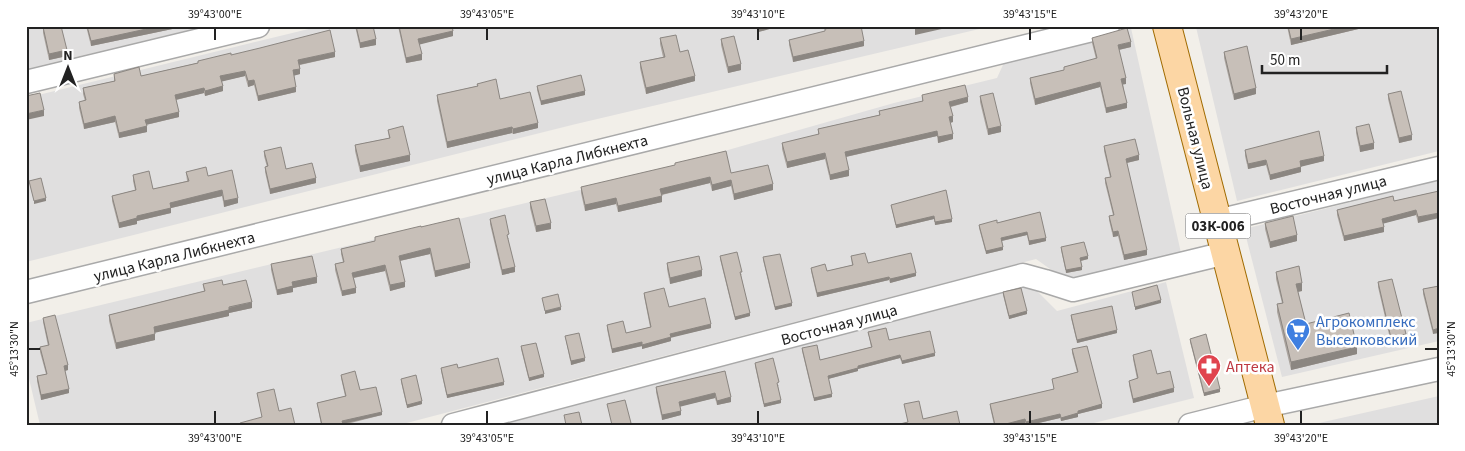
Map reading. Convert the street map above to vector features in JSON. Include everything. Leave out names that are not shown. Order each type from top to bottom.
[{"type":"main road","name":"Вольная улица","points":[[1167,26],[1267,415]]},
{"type":"street","points":[[26,82],[258,26]]},
{"type":"street","name":"улица Карла Либкнехта","points":[[26,292],[1108,26]]},
{"type":"street","name":"Восточная улица","points":[[1217,221],[1439,168]]},
{"type":"street","name":"Восточная улица","points":[[452,425],[1023,276],[1072,290],[1226,253]]},
{"type":"street","points":[[1190,425],[1267,415],[1439,369]]},
{"type":"shaded area","points":[[26,26],[205,26],[26,69]]},
{"type":"shaded area","points":[[321,26],[992,26],[576,124],[26,262],[26,98]]},
{"type":"shaded area","points":[[1439,26],[1439,151],[1237,201],[1196,27]]},
{"type":"shaded area","points":[[1131,28],[1181,253],[1067,281],[1036,259],[399,425],[40,425],[26,366],[26,323],[626,179],[894,103],[997,78],[1007,56]]},
{"type":"shaded area","points":[[1439,180],[1439,341],[1282,377],[1244,229]]},
{"type":"shaded area","points":[[1166,282],[1194,398],[1086,425],[499,425],[1031,285],[1057,311]]},
{"type":"shaded area","points":[[1439,396],[1439,425],[1310,425]]},
{"type":"building","points":[[61,26],[67,50],[49,54],[43,27]]},
{"type":"building","points":[[87,26],[160,26],[91,41]]},
{"type":"building","points":[[356,26],[373,26],[376,39],[360,43]]},
{"type":"building","points":[[399,26],[452,26],[453,31],[418,39],[422,54],[406,58]]},
{"type":"building","points":[[838,26],[861,26],[864,41],[793,57],[789,40]]},
{"type":"building","points":[[1288,26],[1347,26],[1291,39]]},
{"type":"building","points":[[1127,28],[1131,42],[1118,45],[1126,78],[1121,79],[1127,103],[1106,108],[1100,82],[1035,99],[1030,78],[1064,70],[1064,67],[1097,58],[1092,38]]},
{"type":"building","points":[[330,30],[335,52],[298,60],[300,69],[293,70],[296,87],[258,96],[254,80],[248,81],[245,71],[220,76],[223,86],[205,91],[204,88],[175,95],[179,112],[145,120],[147,126],[119,133],[115,116],[84,124],[79,102],[86,100],[83,88],[115,81],[114,74],[139,67],[141,76]]},
{"type":"building","points":[[676,35],[680,52],[688,50],[695,76],[646,88],[640,62],[665,57],[660,38]]},
{"type":"building","points":[[734,36],[741,64],[728,67],[721,39]]},
{"type":"building","points":[[1247,46],[1256,88],[1234,94],[1224,52]]},
{"type":"building","points":[[581,75],[585,91],[541,101],[537,86]]},
{"type":"building","points":[[496,79],[500,99],[530,92],[538,123],[447,142],[437,95],[478,86],[477,84]]},
{"type":"building","points":[[965,85],[968,97],[949,102],[953,116],[949,117],[953,134],[938,137],[937,131],[845,152],[849,170],[830,175],[825,153],[787,162],[782,143],[819,134],[818,129],[880,115],[879,111],[923,101],[922,95]]},
{"type":"building","points":[[1401,91],[1412,135],[1399,138],[1388,94]]},
{"type":"building","points":[[40,93],[44,110],[26,114],[26,96]]},
{"type":"building","points":[[993,93],[1001,126],[988,129],[980,96]]},
{"type":"building","points":[[1369,124],[1374,143],[1360,146],[1356,127]]},
{"type":"building","points":[[403,126],[410,155],[360,166],[355,145],[390,138],[388,130]]},
{"type":"building","points":[[1319,131],[1324,156],[1300,161],[1301,167],[1270,175],[1266,160],[1248,164],[1245,150]]},
{"type":"building","points":[[1135,139],[1139,155],[1126,159],[1147,250],[1124,255],[1118,231],[1113,232],[1109,216],[1114,215],[1105,178],[1111,177],[1104,146]]},
{"type":"building","points":[[281,147],[286,169],[312,163],[316,178],[270,189],[265,167],[268,166],[264,151]]},
{"type":"building","points":[[726,151],[731,173],[768,165],[773,184],[734,194],[731,180],[712,185],[710,177],[660,189],[662,196],[618,206],[616,198],[585,205],[581,187]]},
{"type":"building","points":[[206,167],[208,176],[232,170],[238,198],[224,201],[222,190],[170,203],[171,208],[137,216],[137,218],[119,223],[112,196],[136,190],[133,175],[149,171],[153,189],[189,181],[186,172]]},
{"type":"building","points":[[41,178],[46,198],[34,201],[29,181]]},
{"type":"building","points":[[946,190],[952,219],[935,222],[934,216],[896,225],[891,205]]},
{"type":"building","points":[[1439,191],[1439,213],[1418,217],[1416,210],[1382,219],[1384,227],[1344,236],[1337,210],[1393,196],[1394,201]]},
{"type":"building","points":[[545,199],[551,223],[536,226],[530,202]]},
{"type":"building","points":[[1040,212],[1046,238],[1029,241],[1027,232],[1001,238],[1003,247],[986,251],[979,225],[997,220],[997,223]]},
{"type":"building","points":[[505,215],[509,234],[507,235],[515,267],[502,270],[490,219]]},
{"type":"building","points":[[1293,216],[1297,235],[1270,242],[1265,223]]},
{"type":"building","points":[[459,218],[470,263],[435,271],[430,248],[399,256],[405,282],[390,285],[385,265],[352,273],[356,288],[342,291],[335,264],[344,262],[341,249],[375,241],[375,237]]},
{"type":"building","points":[[1084,242],[1088,256],[1080,258],[1082,267],[1066,270],[1061,247]]},
{"type":"building","points":[[737,252],[750,313],[735,317],[720,256]]},
{"type":"building","points":[[865,253],[868,263],[911,253],[916,273],[817,293],[811,268],[825,264],[827,271],[853,265],[851,256]]},
{"type":"building","points":[[780,254],[792,303],[775,307],[763,257]]},
{"type":"building","points":[[312,256],[317,277],[292,282],[293,286],[277,290],[271,264]]},
{"type":"building","points":[[699,256],[702,270],[670,278],[667,263]]},
{"type":"building","points":[[1299,266],[1302,283],[1296,284],[1306,324],[1349,313],[1357,347],[1291,362],[1277,304],[1283,303],[1276,272]]},
{"type":"building","points":[[1392,279],[1406,334],[1391,338],[1378,282]]},
{"type":"building","points":[[222,280],[223,285],[246,280],[252,302],[229,307],[229,310],[154,327],[155,334],[116,343],[109,315],[205,291],[203,284]]},
{"type":"building","points":[[1157,285],[1161,300],[1135,307],[1132,292]]},
{"type":"building","points":[[1439,286],[1439,328],[1433,330],[1423,289]]},
{"type":"building","points":[[664,288],[669,307],[705,298],[711,324],[670,334],[671,337],[642,345],[642,342],[612,349],[607,325],[623,321],[626,333],[651,327],[644,293]]},
{"type":"building","points":[[1021,288],[1027,311],[1009,316],[1003,292]]},
{"type":"building","points":[[558,294],[561,307],[545,311],[542,298]]},
{"type":"building","points":[[1112,306],[1117,330],[1077,340],[1071,315]]},
{"type":"building","points":[[55,315],[68,365],[64,366],[69,389],[41,395],[37,376],[47,374],[40,347],[49,345],[43,318]]},
{"type":"building","points":[[886,328],[889,340],[930,331],[935,353],[902,361],[900,355],[828,376],[832,394],[814,398],[802,348],[817,345],[820,360],[872,347],[868,332]]},
{"type":"building","points":[[579,333],[585,358],[571,361],[565,336]]},
{"type":"building","points":[[1206,334],[1220,389],[1204,393],[1190,339]]},
{"type":"building","points":[[536,343],[544,374],[529,378],[521,346]]},
{"type":"building","points":[[1087,346],[1102,404],[1061,418],[1060,414],[1026,422],[1025,419],[995,425],[990,404],[1054,389],[1052,379],[1078,372],[1072,349]]},
{"type":"building","points":[[1151,350],[1157,374],[1170,371],[1174,388],[1133,399],[1129,381],[1138,378],[1133,355]]},
{"type":"building","points":[[498,358],[504,382],[447,395],[441,368],[457,364],[458,368]]},
{"type":"building","points":[[773,358],[781,400],[764,404],[755,363]]},
{"type":"building","points":[[355,371],[360,390],[376,387],[382,412],[342,421],[343,424],[341,425],[322,425],[317,403],[346,396],[341,375]]},
{"type":"building","points":[[725,371],[731,397],[717,401],[715,393],[679,402],[681,411],[662,415],[656,387]]},
{"type":"building","points":[[416,375],[422,401],[407,405],[401,379]]},
{"type":"building","points":[[274,389],[279,411],[291,408],[295,425],[240,425],[240,423],[262,417],[257,393]]},
{"type":"building","points":[[625,400],[631,423],[612,425],[607,404]]},
{"type":"building","points":[[919,401],[923,419],[957,411],[960,425],[896,425],[908,422],[904,404]]},
{"type":"building","points":[[579,412],[582,425],[566,425],[564,415]]},
{"type":"place","name":"Агрокомплекс Выселковский","points":[[1298,351]]},
{"type":"place","name":"Аптека","points":[[1209,387]]}]
